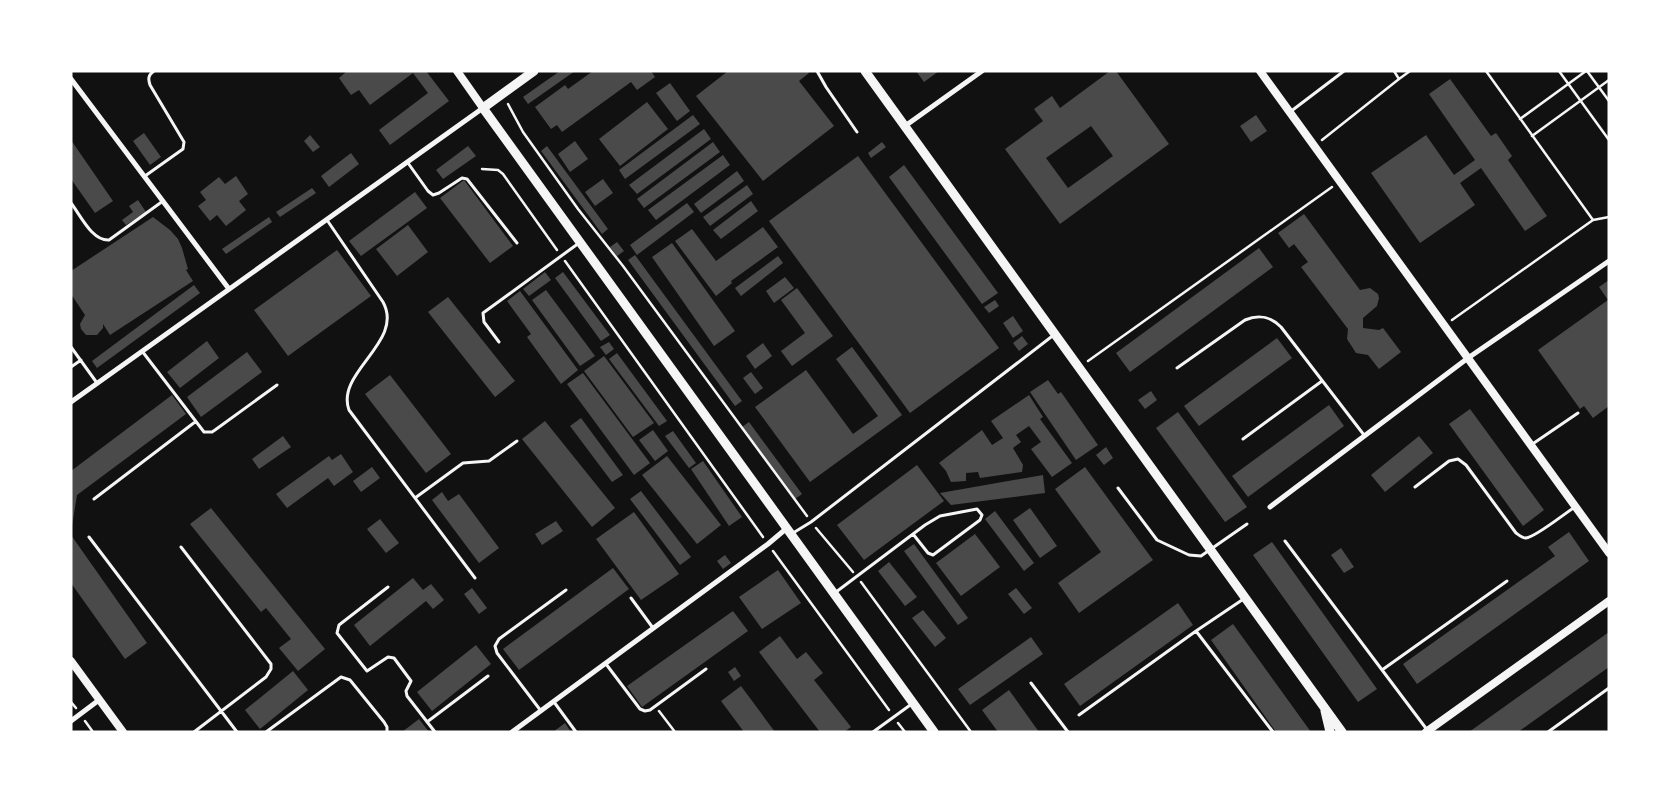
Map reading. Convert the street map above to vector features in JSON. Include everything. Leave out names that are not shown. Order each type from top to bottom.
[{"type":"main road","points":[[534,71],[483,108],[934,732]]},
{"type":"main road","points":[[865,71],[1342,732]]},
{"type":"main road","points":[[1324,706],[1330,732]]},
{"type":"street","points":[[71,402],[483,108],[457,71]]},
{"type":"street","points":[[905,126],[982,71]]},
{"type":"street","points":[[1260,71],[1609,553]]},
{"type":"street","points":[[71,78],[229,289]]},
{"type":"street","points":[[1270,507],[1468,358],[1609,261]]},
{"type":"street","points":[[512,732],[768,544],[789,531]]},
{"type":"street","points":[[1427,731],[1609,601]]},
{"type":"street","points":[[71,661],[123,732]]},
{"type":"street","points":[[71,721],[99,700]]},
{"type":"lane","points":[[145,176],[183,149],[184,145],[150,85],[148,79],[154,71]]},
{"type":"lane","points":[[817,71],[857,132]]},
{"type":"lane","points":[[1289,112],[1344,71]]},
{"type":"lane","points":[[408,163],[433,195],[462,178],[467,179],[517,243]]},
{"type":"lane","points":[[71,203],[96,237],[109,240],[163,202]]},
{"type":"lane","points":[[326,220],[383,302],[388,317],[384,332],[348,389],[346,403],[348,410],[475,578]]},
{"type":"lane","points":[[499,342],[484,322],[483,313],[580,243]]},
{"type":"lane","points":[[1177,368],[1245,320],[1254,316],[1264,316],[1274,320],[1281,326],[1364,435]]},
{"type":"lane","points":[[789,531],[811,522],[1055,334]]},
{"type":"lane","points":[[71,347],[97,384]]},
{"type":"lane","points":[[142,351],[204,432],[212,432],[277,385]]},
{"type":"lane","points":[[71,367],[81,360]]},
{"type":"lane","points":[[1243,439],[1322,381]]},
{"type":"lane","points":[[1531,445],[1578,413]]},
{"type":"lane","points":[[94,500],[196,422]]},
{"type":"lane","points":[[414,498],[463,463],[489,462],[517,441]]},
{"type":"lane","points":[[1415,488],[1449,461],[1458,459],[1466,464],[1516,533],[1526,538],[1535,535],[1575,506]]},
{"type":"lane","points":[[1118,488],[1152,534],[1161,542],[1195,556],[1201,556],[1247,524]]},
{"type":"lane","points":[[834,593],[913,534],[940,516],[978,509],[982,514],[980,520],[932,555],[928,553],[913,534]]},
{"type":"lane","points":[[90,537],[237,732]]},
{"type":"lane","points":[[1285,541],[1427,731]]},
{"type":"lane","points":[[181,547],[271,664],[266,677],[194,732]]},
{"type":"lane","points":[[1382,670],[1507,581]]},
{"type":"lane","points":[[388,587],[339,625],[337,633],[365,670],[369,670],[388,656],[394,658],[411,681],[406,694],[435,732]]},
{"type":"lane","points":[[541,710],[497,653],[495,646],[499,639],[566,590]]},
{"type":"lane","points":[[631,598],[653,628]]},
{"type":"lane","points":[[1079,715],[1196,631],[1246,598]]},
{"type":"lane","points":[[1196,631],[1273,732]]},
{"type":"lane","points":[[605,663],[640,709],[645,711],[655,706],[706,669]]},
{"type":"lane","points":[[427,722],[488,676]]},
{"type":"lane","points":[[266,732],[341,677],[350,680],[384,722],[387,728],[386,732]]},
{"type":"lane","points":[[1031,683],[1068,732]]},
{"type":"lane","points":[[1548,732],[1609,688]]},
{"type":"lane","points":[[554,701],[576,732]]},
{"type":"lane","points":[[873,732],[914,703]]},
{"type":"path","points":[[1394,71],[1399,79]]},
{"type":"path","points":[[1314,146],[1410,71]]},
{"type":"path","points":[[1486,71],[1593,220]]},
{"type":"path","points":[[1559,71],[1609,140]]},
{"type":"path","points":[[1520,119],[1587,71],[1609,100]]},
{"type":"path","points":[[1532,136],[1609,80]]},
{"type":"path","points":[[502,94],[523,132],[578,209],[623,266],[811,522],[856,576],[971,732]]},
{"type":"path","points":[[482,169],[498,170],[503,174],[905,732]]},
{"type":"path","points":[[1080,367],[1339,182]]},
{"type":"path","points":[[1445,326],[1593,220],[1609,218]]},
{"type":"path","points":[[655,706],[675,732]]},
{"type":"building","points":[[347,71],[426,71],[449,101],[390,145],[379,130],[428,93],[413,73],[370,105],[359,90],[351,95],[339,78]]},
{"type":"building","points":[[560,71],[575,71],[528,104],[523,97]]},
{"type":"building","points":[[593,71],[651,71],[655,77],[637,90],[631,82],[562,132],[557,125],[551,129],[535,107],[565,85],[568,89]]},
{"type":"building","points":[[728,71],[808,71],[809,73],[799,81],[834,126],[763,181],[696,96]]},
{"type":"building","points":[[916,71],[939,71],[924,82]]},
{"type":"building","points":[[1110,71],[1116,71],[1169,144],[1060,224],[1005,149],[1043,121],[1034,109],[1052,96],[1060,108]],"holes":[[[1091,126],[1113,156],[1068,188],[1046,158]]]},
{"type":"building","points":[[1450,79],[1491,136],[1496,133],[1512,156],[1508,160],[1547,216],[1525,231],[1481,168],[1460,183],[1475,205],[1420,243],[1371,173],[1426,135],[1454,175],[1475,160],[1429,94]]},
{"type":"building","points":[[670,83],[690,111],[677,121],[656,93]]},
{"type":"building","points":[[647,102],[668,129],[620,166],[599,139]]},
{"type":"building","points":[[693,115],[700,124],[625,179],[619,170]]},
{"type":"building","points":[[1256,115],[1267,131],[1251,142],[1240,126]]},
{"type":"building","points":[[704,129],[711,139],[637,194],[629,185]]},
{"type":"building","points":[[144,133],[161,157],[150,165],[133,141]]},
{"type":"building","points":[[310,135],[320,147],[313,152],[304,141]]},
{"type":"building","points":[[71,140],[113,201],[95,213],[71,179]]},
{"type":"building","points":[[575,141],[588,159],[570,172],[558,154]]},
{"type":"building","points":[[713,142],[720,152],[644,208],[637,199]]},
{"type":"building","points":[[882,142],[886,147],[871,158],[868,153]]},
{"type":"building","points":[[468,146],[476,156],[443,179],[436,170]]},
{"type":"building","points":[[547,146],[608,229],[602,234],[541,151]]},
{"type":"building","points":[[351,153],[359,164],[329,187],[321,176]]},
{"type":"building","points":[[723,155],[730,165],[656,220],[648,210]]},
{"type":"building","points":[[858,156],[999,348],[910,413],[769,221]]},
{"type":"building","points":[[904,165],[998,293],[982,304],[889,177]]},
{"type":"building","points":[[737,171],[744,181],[701,213],[694,204]]},
{"type":"building","points":[[236,176],[248,194],[239,201],[246,210],[226,226],[217,215],[210,221],[198,206],[206,200],[200,192],[219,177],[225,184]]},
{"type":"building","points":[[603,179],[613,193],[595,206],[585,192]]},
{"type":"building","points":[[464,180],[513,246],[490,263],[440,198]]},
{"type":"building","points":[[747,185],[753,194],[710,226],[703,217]]},
{"type":"building","points":[[312,188],[316,193],[280,217],[276,212]]},
{"type":"building","points":[[415,192],[427,208],[361,256],[349,241]]},
{"type":"building","points":[[138,200],[146,212],[126,225],[122,220],[133,212],[129,206]]},
{"type":"building","points":[[751,201],[758,211],[721,239],[713,230]]},
{"type":"building","points":[[687,203],[694,212],[637,255],[630,245]]},
{"type":"building","points":[[1304,214],[1360,290],[1370,288],[1378,294],[1377,306],[1363,318],[1363,328],[1379,330],[1383,328],[1401,352],[1379,369],[1368,355],[1356,353],[1347,339],[1348,329],[1301,267],[1308,262],[1294,244],[1289,248],[1278,233]]},
{"type":"building","points":[[153,217],[178,239],[188,269],[186,270],[193,281],[110,335],[103,324],[103,328],[97,335],[86,335],[81,329],[80,324],[85,315],[71,294],[71,271]]},
{"type":"building","points":[[269,217],[272,222],[226,254],[222,249]]},
{"type":"building","points":[[408,225],[428,252],[397,276],[376,249]]},
{"type":"building","points":[[763,227],[778,247],[731,281],[732,283],[716,296],[675,241],[692,229],[716,261]]},
{"type":"building","points":[[617,242],[624,251],[617,256],[610,247]]},
{"type":"building","points":[[672,243],[735,331],[714,346],[652,257]]},
{"type":"building","points":[[1259,248],[1273,267],[1130,372],[1116,353]]},
{"type":"building","points":[[337,250],[371,296],[288,356],[254,310]]},
{"type":"building","points":[[635,255],[742,401],[735,406],[628,260]]},
{"type":"building","points":[[778,256],[783,263],[741,296],[735,288]]},
{"type":"building","points":[[545,272],[551,280],[529,296],[523,289]]},
{"type":"building","points":[[563,272],[610,335],[601,341],[555,278]]},
{"type":"building","points":[[785,277],[794,288],[774,303],[766,291]]},
{"type":"building","points":[[1609,280],[1609,406],[1593,418],[1584,406],[1580,409],[1538,350],[1608,300],[1599,287]]},
{"type":"building","points":[[194,285],[200,293],[97,368],[92,361]]},
{"type":"building","points":[[797,288],[833,336],[792,366],[781,351],[805,333],[781,300]]},
{"type":"building","points":[[546,290],[595,356],[580,366],[532,300]]},
{"type":"building","points":[[520,291],[578,370],[561,384],[527,337],[531,334],[507,301]]},
{"type":"building","points":[[448,297],[515,381],[495,397],[428,312]]},
{"type":"building","points":[[995,300],[999,306],[989,313],[984,307]]},
{"type":"building","points":[[1013,316],[1023,331],[1013,338],[1003,323]]},
{"type":"building","points":[[1022,336],[1028,344],[1019,351],[1013,343]]},
{"type":"building","points":[[1277,338],[1292,358],[1199,426],[1184,406]]},
{"type":"building","points":[[207,341],[219,358],[180,388],[167,372]]},
{"type":"building","points":[[609,342],[614,349],[606,355],[600,347]]},
{"type":"building","points":[[763,343],[772,356],[755,369],[746,356]]},
{"type":"building","points":[[852,347],[902,415],[810,482],[755,407],[806,370],[853,434],[878,416],[836,359]]},
{"type":"building","points":[[247,352],[262,372],[201,417],[187,397]]},
{"type":"building","points":[[617,353],[667,421],[659,426],[609,359]]},
{"type":"building","points":[[604,356],[654,423],[633,437],[584,371]]},
{"type":"building","points":[[751,372],[763,388],[755,394],[743,378]]},
{"type":"building","points":[[583,373],[650,463],[634,475],[567,384]]},
{"type":"building","points":[[390,375],[451,454],[426,473],[365,394]]},
{"type":"building","points":[[1048,380],[1058,394],[1061,392],[1098,445],[1076,460],[1030,392]]},
{"type":"building","points":[[1151,391],[1157,400],[1145,409],[1138,400]]},
{"type":"building","points":[[172,395],[186,414],[77,495],[71,532],[71,471]]},
{"type":"building","points":[[1029,395],[1043,417],[1040,419],[1072,463],[1052,477],[1031,449],[1041,442],[1029,426],[1016,435],[1021,442],[1013,448],[1023,465],[1022,472],[980,478],[978,472],[966,473],[966,481],[951,482],[946,471],[939,463],[982,430],[992,445],[1003,438],[991,421]]},
{"type":"building","points":[[1329,405],[1344,426],[1248,497],[1232,476]]},
{"type":"building","points":[[1470,409],[1544,510],[1523,526],[1449,424]]},
{"type":"building","points":[[1178,412],[1247,507],[1225,522],[1156,428]]},
{"type":"building","points":[[581,418],[623,475],[612,482],[570,426]]},
{"type":"building","points":[[545,421],[615,508],[592,527],[522,439]]},
{"type":"building","points":[[749,422],[802,494],[795,499],[742,427]]},
{"type":"building","points":[[653,430],[668,451],[655,461],[639,440]]},
{"type":"building","points":[[673,431],[696,463],[689,468],[665,436]]},
{"type":"building","points":[[283,436],[291,447],[259,469],[252,459]]},
{"type":"building","points":[[1419,436],[1433,453],[1385,492],[1371,475]]},
{"type":"building","points":[[1106,447],[1113,458],[1104,465],[1096,455]]},
{"type":"building","points":[[341,454],[353,472],[334,486],[328,478],[287,508],[276,494],[329,456],[332,460]]},
{"type":"building","points":[[667,456],[721,525],[697,544],[642,475]]},
{"type":"building","points":[[703,461],[742,517],[729,526],[691,469]]},
{"type":"building","points":[[917,465],[944,501],[864,560],[837,525]]},
{"type":"building","points":[[372,467],[380,478],[361,492],[353,481]]},
{"type":"building","points":[[1085,467],[1153,560],[1079,613],[1058,583],[1101,552],[1055,489]]},
{"type":"building","points":[[1043,475],[1045,493],[951,505],[940,493]]},
{"type":"building","points":[[641,491],[691,557],[680,565],[630,499]]},
{"type":"building","points":[[442,492],[448,501],[459,494],[499,548],[479,563],[432,500]]},
{"type":"building","points":[[211,508],[325,649],[298,671],[279,648],[291,639],[266,608],[261,612],[190,524]]},
{"type":"building","points":[[1030,508],[1057,546],[1040,558],[1013,520]]},
{"type":"building","points":[[995,511],[1034,563],[1024,571],[985,519]]},
{"type":"building","points":[[634,512],[679,574],[641,600],[596,539]]},
{"type":"building","points":[[380,519],[399,543],[386,553],[367,529]]},
{"type":"building","points":[[556,521],[563,531],[542,545],[535,534]]},
{"type":"building","points":[[1569,532],[1589,561],[1417,684],[1403,664],[1555,556],[1548,547]]},
{"type":"building","points":[[975,534],[1000,567],[961,596],[936,563]]},
{"type":"building","points":[[71,535],[147,643],[125,659],[71,583]]},
{"type":"building","points":[[1272,542],[1377,689],[1358,702],[1253,555]]},
{"type":"building","points":[[914,544],[968,618],[958,625],[904,551]]},
{"type":"building","points":[[1341,548],[1354,567],[1344,573],[1331,555]]},
{"type":"building","points":[[725,555],[731,563],[723,569],[717,561]]},
{"type":"building","points":[[889,562],[917,597],[905,606],[878,571]]},
{"type":"building","points":[[613,568],[629,589],[519,670],[503,649]]},
{"type":"building","points":[[778,570],[801,603],[762,629],[739,597]]},
{"type":"building","points":[[413,578],[423,590],[431,584],[444,600],[433,609],[426,601],[370,646],[354,625]]},
{"type":"building","points":[[472,588],[487,608],[479,614],[464,594]]},
{"type":"building","points":[[1016,588],[1032,608],[1024,614],[1008,594]]},
{"type":"building","points":[[1178,603],[1193,625],[1080,706],[1064,684]]},
{"type":"building","points":[[923,610],[946,638],[935,647],[912,618]]},
{"type":"building","points":[[733,611],[748,631],[642,707],[627,686]]},
{"type":"building","points":[[1233,624],[1311,732],[1276,732],[1211,640]]},
{"type":"building","points":[[1609,632],[1609,667],[1518,732],[1469,732]]},
{"type":"building","points":[[780,636],[797,659],[806,652],[823,673],[814,680],[851,727],[844,732],[820,732],[759,652]]},
{"type":"building","points":[[1031,637],[1043,654],[970,705],[958,689]]},
{"type":"building","points":[[476,645],[491,664],[432,711],[417,692]]},
{"type":"building","points":[[735,667],[741,676],[734,681],[728,672]]},
{"type":"building","points":[[293,671],[308,690],[260,729],[245,710]]},
{"type":"building","points":[[741,686],[775,732],[744,732],[721,701]]},
{"type":"building","points":[[1009,690],[1039,732],[998,732],[982,710]]},
{"type":"building","points":[[419,719],[429,732],[402,732]]},
{"type":"building","points":[[565,723],[571,732],[553,732]]}]
